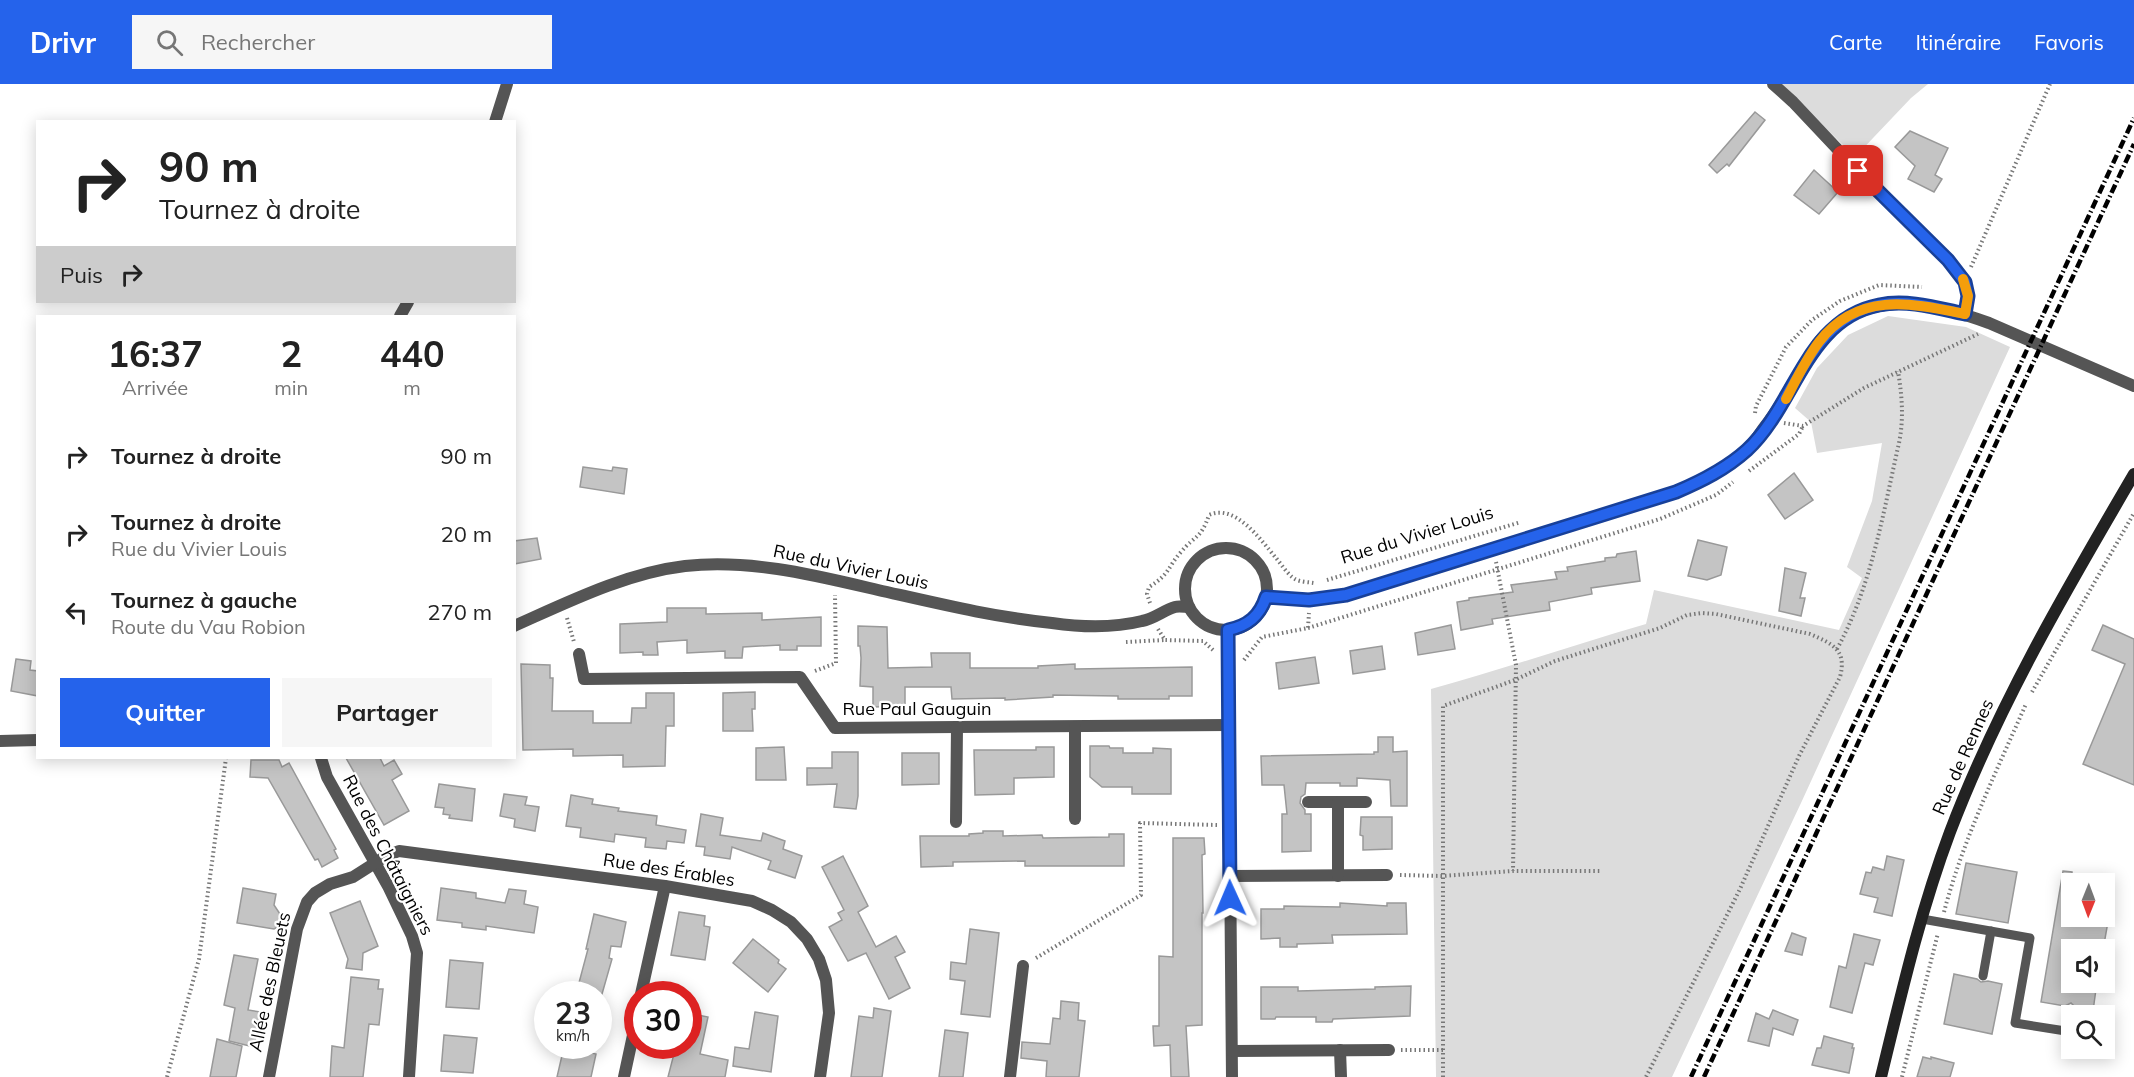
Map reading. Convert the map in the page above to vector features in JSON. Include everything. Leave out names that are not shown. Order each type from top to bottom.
[{"type":"main road","name":"Rue de Rennes","points":[[1881,1077],[1922,919],[1950,834],[1998,719],[2052,614],[2134,474]]},
{"type":"street","points":[[496,120],[507,84]]},
{"type":"street","points":[[1773,84],[1948,260],[1965,282],[1968,296],[1965,314]]},
{"type":"street","name":"Rue du Vivier Louis","points":[[1266,597],[1309,600],[1346,595],[1676,492],[1714,475],[1748,449],[1783,405],[1819,341],[1837,324],[1877,305],[1911,304],[1965,314],[2134,386]]},
{"type":"street","points":[[1232,548],[1252,557],[1265,575],[1266,597],[1258,614],[1252,620],[1245,625],[1228,630],[1209,626],[1194,615],[1185,596],[1185,585],[1192,565],[1210,551],[1232,548]]},
{"type":"street","name":"Rue du Vivier Louis","points":[[516,625],[561,605],[631,579],[671,568],[720,564],[764,567],[968,610],[1054,624],[1122,625],[1152,619],[1176,607],[1189,607]]},
{"type":"street","points":[[1228,630],[1232,1077]]},
{"type":"street","points":[[579,654],[584,679],[800,677]]},
{"type":"street","name":"Rue Paul Gauguin","points":[[800,677],[836,728],[1228,725]]},
{"type":"street","points":[[956,822],[957,727]]},
{"type":"street","points":[[1075,727],[1075,819]]},
{"type":"street","points":[[0,741],[36,740]]},
{"type":"street","name":"Rue des Châtaigniers","points":[[321,759],[327,777],[412,936],[417,953],[409,1077]]},
{"type":"street","points":[[1308,802],[1366,802]]},
{"type":"street","points":[[1338,802],[1338,876]]},
{"type":"street","name":"Rue des Érables","points":[[375,864],[399,851],[665,886],[760,904],[787,919],[807,939],[819,959],[828,991],[829,1012],[819,1077]]},
{"type":"street","name":"Allée des Bleuets","points":[[269,1077],[302,913],[315,893],[330,884],[353,877],[375,864]]},
{"type":"street","points":[[1230,876],[1387,875]]},
{"type":"street","points":[[644,981],[665,886]]},
{"type":"street","points":[[1010,1077],[1023,966]]},
{"type":"street","points":[[1340,1050],[1341,1077]]},
{"type":"street","points":[[1232,1051],[1389,1050]]},
{"type":"street","points":[[624,1077],[628,1059]]},
{"type":"lane","points":[[1922,919],[2030,938],[2015,1023],[2061,1031]]},
{"type":"lane","points":[[1983,976],[1991,931]]},
{"type":"path","points":[[1965,282],[2050,84]]},
{"type":"path","points":[[1803,426],[1898,371],[1971,339],[1982,332],[1989,323]]},
{"type":"path","points":[[1837,649],[1860,600],[1871,567],[1899,443],[1903,424],[1903,408],[1898,371]]},
{"type":"path","points":[[1754,417],[1756,406]]},
{"type":"path","points":[[1165,640],[1152,619],[1152,608],[1147,594],[1149,587],[1167,574],[1180,552],[1204,532],[1209,515],[1225,512],[1239,519],[1296,580],[1312,583],[1308,628],[1262,637],[1243,660],[1227,664]]},
{"type":"path","points":[[1902,1077],[1949,892],[1977,819],[2028,699],[2134,513]]},
{"type":"path","name":"Rue du Vivier Louis","points":[[1312,583],[1521,522]]},
{"type":"path","points":[[1494,550],[1515,665],[1513,871]]},
{"type":"path","points":[[800,677],[836,663],[834,580]]},
{"type":"path","points":[[827,591],[846,596]]},
{"type":"path","points":[[561,605],[579,654]]},
{"type":"path","points":[[1443,1077],[1443,706],[1515,681],[1555,661],[1660,628],[1687,615],[1702,613],[1810,634],[1837,649],[1841,657],[1840,677],[1799,756],[1740,889],[1646,1077]]},
{"type":"path","points":[[557,624],[568,619]]},
{"type":"path","points":[[1122,642],[1203,641]]},
{"type":"path","points":[[167,1077],[199,959],[226,759]]},
{"type":"path","points":[[1023,966],[1141,895],[1140,823],[1230,825]]},
{"type":"path","points":[[1387,875],[1442,876],[1513,871],[1602,871]]},
{"type":"path","points":[[1389,1050],[1443,1050]]},
{"type":"shaded area","points":[[1781,84],[1928,84],[1911,98],[1855,157]]},
{"type":"shaded area","points":[[1888,316],[1966,327],[2010,347],[1801,803],[1672,1077],[1436,1077],[1431,689],[1646,624],[1654,590],[1839,630],[1862,578],[1847,567],[1872,501],[1882,443],[1817,453],[1811,422],[1795,408],[1817,368],[1848,335]]},
{"type":"building","points":[[1755,112],[1765,120],[1729,166],[1727,164],[1717,173],[1709,165]]},
{"type":"building","points":[[1910,131],[1948,148],[1935,175],[1942,179],[1934,192],[1908,179],[1915,166],[1895,147]]},
{"type":"building","points":[[1814,170],[1838,192],[1819,214],[1794,195]]},
{"type":"building","points":[[583,467],[612,471],[613,467],[627,469],[624,494],[580,487]]},
{"type":"building","points":[[1794,473],[1813,500],[1785,519],[1768,495]]},
{"type":"building","points":[[537,538],[541,559],[516,564],[516,541]]},
{"type":"building","points":[[1698,540],[1727,547],[1721,575],[1707,580],[1688,576]]},
{"type":"building","points":[[1636,551],[1640,581],[1591,588],[1592,594],[1549,602],[1550,610],[1492,619],[1493,624],[1461,630],[1457,602],[1469,600],[1469,598],[1513,592],[1511,585],[1557,579],[1555,572],[1568,571],[1567,567],[1605,561],[1605,558],[1616,557],[1617,554]]},
{"type":"building","points":[[1785,568],[1806,573],[1800,598],[1805,598],[1801,616],[1779,611]]},
{"type":"building","points":[[667,608],[706,608],[706,614],[762,613],[762,620],[821,617],[821,646],[797,646],[797,650],[780,650],[780,645],[743,647],[742,658],[725,658],[725,651],[687,653],[687,640],[657,642],[658,655],[643,655],[643,652],[620,653],[620,624],[667,622]]},
{"type":"building","points":[[1451,625],[1455,649],[1418,655],[1415,633]]},
{"type":"building","points":[[2103,625],[2134,639],[2134,785],[2083,764],[2125,664],[2092,650]]},
{"type":"building","points":[[858,626],[887,627],[888,668],[932,667],[931,653],[970,653],[970,668],[1038,668],[1038,666],[1075,664],[1075,669],[1192,667],[1192,696],[1169,696],[1169,699],[1118,699],[1118,696],[1053,695],[1053,697],[1005,700],[1005,698],[952,699],[951,687],[905,687],[905,706],[873,707],[873,687],[860,686],[861,658],[860,646],[858,646]]},
{"type":"building","points":[[1382,646],[1385,669],[1353,674],[1350,651]]},
{"type":"building","points":[[1315,657],[1319,683],[1279,689],[1276,663]]},
{"type":"building","points":[[16,659],[31,661],[30,670],[36,671],[36,696],[11,691]]},
{"type":"building","points":[[521,664],[550,665],[550,678],[553,678],[552,711],[593,711],[593,723],[631,723],[632,708],[646,708],[646,693],[674,693],[674,726],[666,726],[665,766],[623,767],[623,755],[573,756],[573,749],[523,750]]},
{"type":"building","points":[[755,692],[755,709],[752,709],[753,731],[723,731],[723,693]]},
{"type":"building","points":[[1378,737],[1393,737],[1393,752],[1407,751],[1407,806],[1391,806],[1390,780],[1357,778],[1357,786],[1340,786],[1340,783],[1306,783],[1305,794],[1301,797],[1300,803],[1305,814],[1311,814],[1311,851],[1282,852],[1282,814],[1287,814],[1284,785],[1262,785],[1261,756],[1374,754],[1378,752]]},
{"type":"building","points":[[1090,746],[1123,748],[1123,753],[1153,753],[1153,748],[1171,749],[1171,794],[1132,794],[1132,787],[1102,787],[1090,777]]},
{"type":"building","points":[[784,747],[786,780],[756,780],[756,748]]},
{"type":"building","points":[[1036,747],[1054,747],[1054,777],[1014,778],[1014,794],[975,795],[974,750],[1036,750]]},
{"type":"building","points":[[832,752],[858,752],[856,809],[834,807],[837,784],[807,785],[807,768],[832,768]]},
{"type":"building","points":[[902,753],[939,753],[939,784],[902,785]]},
{"type":"building","points":[[347,759],[380,759],[384,766],[394,760],[402,774],[392,780],[409,811],[384,825]]},
{"type":"building","points":[[251,760],[279,760],[282,767],[289,763],[336,849],[334,850],[338,858],[322,867],[318,859],[315,860],[268,778],[250,777]]},
{"type":"building","points":[[439,784],[475,789],[472,821],[449,818],[450,815],[443,814],[444,808],[435,807]]},
{"type":"building","points":[[504,794],[527,797],[525,805],[539,807],[535,831],[514,827],[515,819],[500,816]]},
{"type":"building","points":[[571,795],[593,799],[592,804],[619,808],[618,811],[657,816],[656,825],[686,830],[684,843],[667,841],[666,849],[645,847],[646,838],[615,834],[614,842],[580,837],[581,828],[566,826]]},
{"type":"building","points":[[701,814],[723,818],[720,835],[761,841],[763,833],[785,841],[783,849],[802,856],[795,878],[768,869],[771,861],[732,847],[730,859],[704,855],[705,847],[696,846]]},
{"type":"building","points":[[1361,817],[1392,817],[1392,849],[1363,850],[1363,836],[1360,835]]},
{"type":"building","points":[[983,831],[1003,831],[1003,836],[1042,835],[1043,838],[1109,837],[1109,834],[1124,834],[1124,866],[1025,866],[1025,861],[953,862],[953,866],[921,867],[920,836],[969,836],[969,834],[983,833]]},
{"type":"building","points":[[1173,838],[1204,838],[1205,854],[1202,855],[1202,1025],[1186,1026],[1189,1077],[1171,1077],[1170,1045],[1154,1046],[1153,1026],[1159,1026],[1159,956],[1173,957]]},
{"type":"building","points":[[843,856],[868,906],[858,912],[876,947],[896,936],[905,952],[895,957],[910,988],[889,999],[866,953],[848,961],[829,927],[842,920],[838,913],[844,910],[822,867]]},
{"type":"building","points":[[1887,856],[1904,860],[1892,916],[1874,912],[1878,898],[1860,894],[1866,872],[1871,873],[1873,867],[1884,870]]},
{"type":"building","points":[[1966,863],[2017,872],[2008,923],[1956,914]]},
{"type":"building","points":[[2061,883],[2061,927],[2107,927],[2105,939],[2061,939],[2061,993],[2095,993],[2094,1005],[2073,1005],[2071,1003],[2061,1005],[2041,1002]]},
{"type":"building","points":[[243,888],[276,894],[274,905],[282,917],[281,925],[274,929],[237,923]]},
{"type":"building","points":[[441,888],[476,893],[476,898],[505,903],[509,889],[526,891],[524,904],[538,907],[534,933],[486,926],[486,930],[462,927],[462,923],[437,920]]},
{"type":"building","points":[[360,901],[378,946],[363,953],[362,970],[346,968],[348,959],[330,913]]},
{"type":"building","points":[[1340,903],[1387,906],[1387,903],[1406,903],[1407,934],[1332,935],[1333,943],[1297,944],[1297,947],[1280,947],[1280,938],[1261,939],[1261,909],[1284,909],[1284,906],[1340,907]]},
{"type":"building","points":[[679,912],[705,916],[704,926],[710,927],[705,960],[671,955]]},
{"type":"building","points":[[594,914],[626,922],[621,947],[611,946],[609,958],[612,959],[606,981],[579,981],[588,949],[586,949]]},
{"type":"building","points":[[970,929],[999,933],[990,1017],[961,1014],[965,981],[950,979],[951,962],[966,964]]},
{"type":"building","points":[[1792,933],[1806,938],[1802,955],[1785,951]]},
{"type":"building","points":[[1854,934],[1880,940],[1873,965],[1865,963],[1852,1013],[1830,1007],[1839,966],[1846,968]]},
{"type":"building","points":[[753,939],[779,960],[778,963],[786,969],[768,992],[733,963]]},
{"type":"building","points":[[234,955],[258,959],[248,1010],[261,1012],[254,1047],[229,1041],[235,1008],[224,1005]]},
{"type":"building","points":[[450,960],[483,963],[479,1009],[446,1007]]},
{"type":"building","points":[[1954,974],[1981,982],[2002,984],[1992,1034],[1944,1024]]},
{"type":"building","points":[[351,977],[379,980],[378,989],[383,989],[379,1025],[369,1024],[363,1077],[330,1077],[332,1046],[344,1048]]},
{"type":"building","points":[[1411,986],[1410,1016],[1333,1019],[1332,1022],[1316,1022],[1316,1017],[1261,1019],[1261,987],[1298,987],[1298,991]]},
{"type":"building","points":[[1061,1001],[1079,1003],[1078,1020],[1085,1021],[1079,1077],[1046,1077],[1047,1061],[1021,1058],[1022,1042],[1050,1044],[1053,1018],[1060,1019]]},
{"type":"building","points":[[874,1008],[891,1011],[882,1077],[851,1077],[859,1016],[873,1018]]},
{"type":"building","points":[[1773,1010],[1798,1020],[1793,1035],[1773,1028],[1769,1046],[1748,1041],[1756,1013],[1769,1019]]},
{"type":"building","points":[[755,1012],[778,1016],[771,1072],[733,1066],[735,1047],[749,1049]]},
{"type":"building","points":[[702,1016],[708,1017],[702,1045]]},
{"type":"building","points":[[945,1030],[968,1033],[963,1077],[939,1077]]},
{"type":"building","points":[[444,1035],[477,1038],[473,1073],[441,1071]]},
{"type":"building","points":[[1824,1036],[1853,1044],[1849,1073],[1812,1065],[1817,1048],[1821,1048]]},
{"type":"building","points":[[217,1039],[242,1046],[236,1077],[210,1077]]},
{"type":"building","points":[[702,1054],[728,1060],[725,1077],[668,1077],[673,1059],[702,1059]]},
{"type":"building","points":[[1923,1057],[1954,1063],[1950,1077],[1917,1077]]},
{"type":"building","points":[[561,1059],[595,1059],[591,1077],[557,1077]]},
{"type":"railway","points":[[1691,1077],[2134,118]]},
{"type":"railway","points":[[1704,1077],[2134,144]]},
{"type":"slow traffic","points":[[1786,399],[1819,341],[1837,324],[1864,309],[1894,303],[1965,314],[1968,296],[1963,279]]},
{"type":"route","points":[[1230,898],[1228,630],[1245,625],[1252,620],[1263,606],[1266,597],[1309,600],[1346,595],[1676,492],[1714,475],[1748,449],[1783,405],[1819,341],[1837,324],[1864,309],[1894,303],[1965,314],[1968,296],[1965,282],[1948,260],[1858,171]]}]
